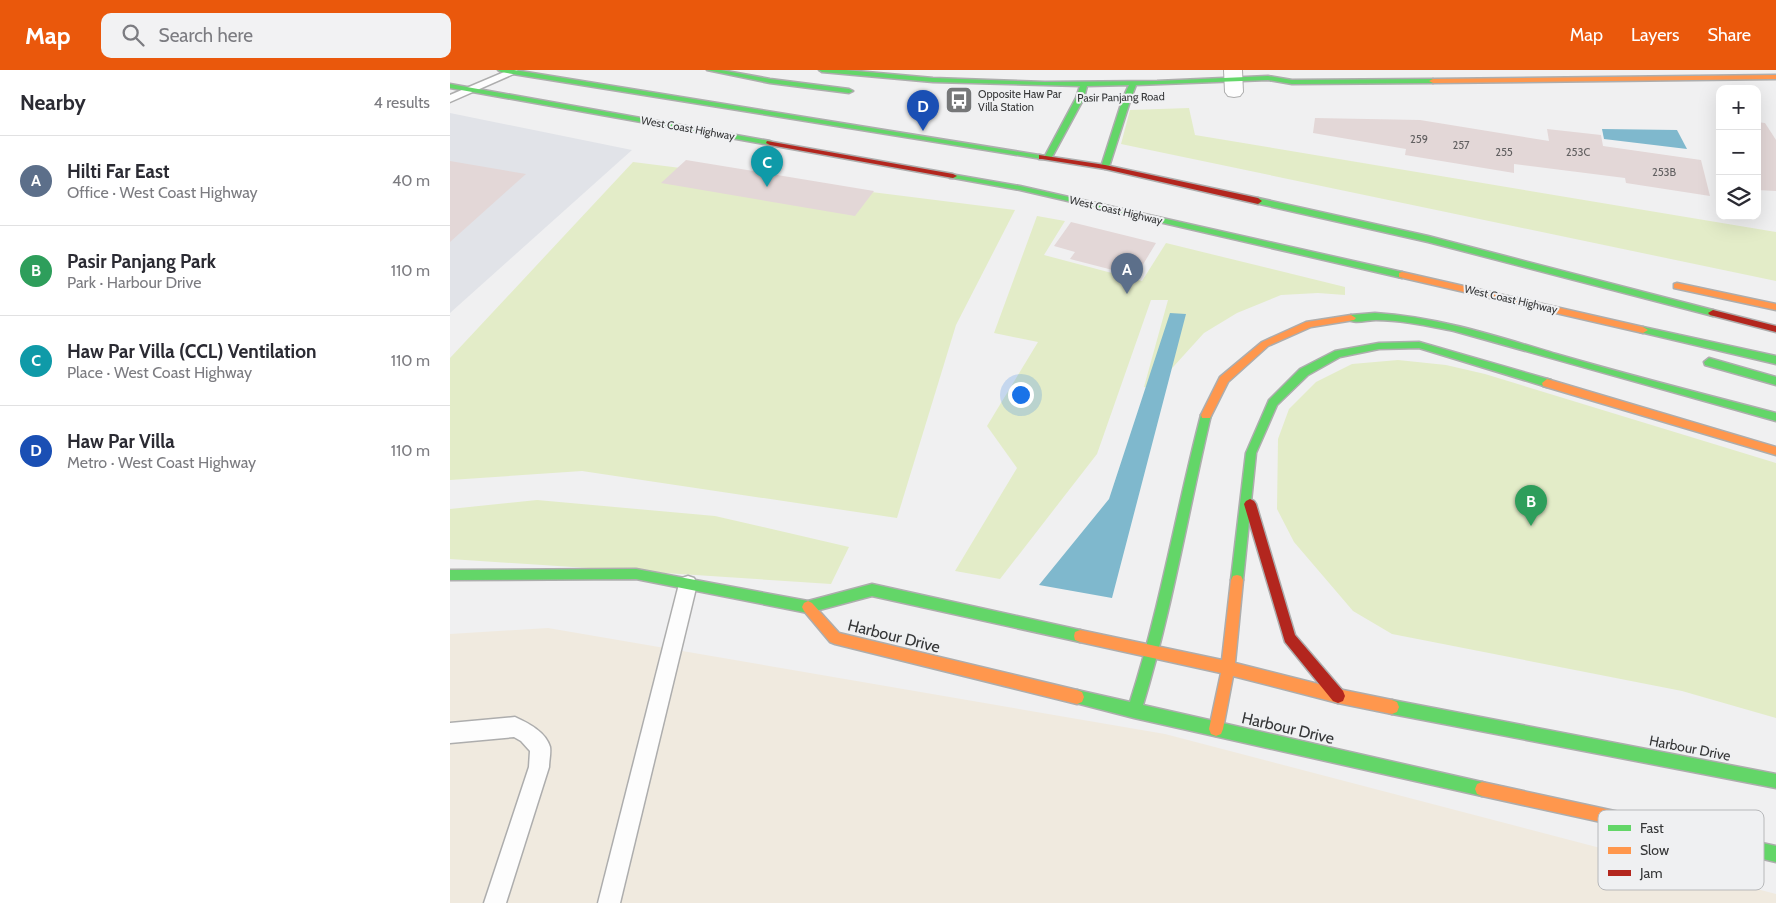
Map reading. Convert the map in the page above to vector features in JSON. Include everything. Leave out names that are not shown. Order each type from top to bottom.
[{"type":"main road","name":"West Coast Highway","points":[[501,70],[1105,167],[1428,238],[1776,329]]},
{"type":"main road","points":[[710,70],[770,81],[858,92]]},
{"type":"main road","name":"Pasir Panjang Road","points":[[822,70],[872,76],[1084,85],[1134,83],[1234,85],[1268,78],[1292,82],[1776,77]]},
{"type":"main road","name":"Pasir Panjang Road","points":[[1264,90],[1273,90],[1292,82]]},
{"type":"main road","points":[[1105,167],[1127,98],[1134,83]]},
{"type":"main road","points":[[1048,157],[1080,98],[1084,85]]},
{"type":"main road","name":"West Coast Highway","points":[[450,86],[1020,188],[1776,360]]},
{"type":"main road","points":[[1428,238],[1603,272]]},
{"type":"main road","points":[[1420,278],[1626,338]]},
{"type":"main road","points":[[1661,283],[1776,307]]},
{"type":"main road","points":[[1134,711],[1153,651],[1189,483],[1206,417],[1224,380],[1264,344],[1309,324],[1369,315],[1435,323],[1676,392],[1776,417]]},
{"type":"main road","points":[[1216,729],[1228,668],[1251,453],[1274,403],[1304,372],[1338,354],[1379,346],[1419,345],[1776,451]]},
{"type":"main road","points":[[1701,360],[1776,381]]},
{"type":"main road","points":[[1246,491],[1290,638],[1338,696]]},
{"type":"main road","name":"Harbour Drive","points":[[450,575],[636,574],[808,607],[872,590],[1228,668],[1338,696],[1776,781]]},
{"type":"main road","name":"Harbour Drive","points":[[808,607],[835,638],[1134,711],[1598,814]]},
{"type":"lane","points":[[450,99],[514,72]]},
{"type":"lane","points":[[609,903],[688,584]]},
{"type":"lane","points":[[450,733],[515,727],[528,734],[540,748],[539,767],[495,903]]},
{"type":"shaded area","points":[[450,113],[632,150],[450,313]]},
{"type":"shaded area","points":[[548,628],[1165,734],[1598,847],[1598,890],[1761,890],[1776,894],[1776,903],[450,903],[450,634]]},
{"type":"green space","points":[[1189,108],[1195,135],[1776,232],[1776,281],[1121,144],[1130,110]]},
{"type":"green space","points":[[633,162],[1015,210],[956,325],[897,518],[582,471],[450,480],[450,358]]},
{"type":"green space","points":[[1037,216],[1065,221],[1044,255],[1142,281],[1166,243],[1345,287],[1345,295],[1318,293],[1281,295],[1237,313],[1204,333],[1154,388],[1144,387],[1168,300],[1151,300],[1097,454],[1000,579],[955,571],[1017,468],[987,426],[1038,342],[994,333]]},
{"type":"green space","points":[[1398,360],[1446,365],[1485,374],[1776,463],[1776,718],[1682,691],[1392,634],[1353,611],[1294,542],[1277,509],[1278,439],[1289,409],[1316,382],[1352,364]]},
{"type":"green space","points":[[537,500],[715,516],[849,547],[831,584],[450,559],[450,509]]},
{"type":"water","points":[[1602,129],[1677,130],[1687,149],[1604,139]]},
{"type":"water","points":[[1170,313],[1186,314],[1112,598],[1039,585],[1109,499]]},
{"type":"building","points":[[1315,118],[1420,120],[1549,141],[1547,129],[1601,135],[1603,146],[1701,160],[1710,196],[1626,183],[1625,178],[1514,164],[1514,173],[1405,155],[1406,149],[1313,133]]},
{"type":"building","points":[[1761,122],[1765,123],[1776,140],[1776,191],[1761,190]]},
{"type":"building","points":[[686,160],[874,191],[855,216],[661,183]]},
{"type":"building","points":[[450,161],[526,174],[450,242]]},
{"type":"building","points":[[1071,222],[1156,243],[1136,276],[1070,259],[1075,252],[1054,246]]},
{"type":"traffic: fast","points":[[501,70],[1042,157]]},
{"type":"traffic: fast","points":[[710,70],[770,81],[849,91]]},
{"type":"traffic: fast","points":[[822,70],[933,80],[1045,84],[1157,83],[1268,78],[1292,82],[1433,81]]},
{"type":"traffic: fast","points":[[1105,167],[1127,98],[1134,83]]},
{"type":"traffic: fast","points":[[1048,157],[1080,98],[1084,85]]},
{"type":"traffic: fast","points":[[450,86],[770,143]]},
{"type":"traffic: fast","points":[[953,176],[1020,188],[1402,275]]},
{"type":"traffic: fast","points":[[1258,201],[1428,239],[1713,313]]},
{"type":"traffic: fast","points":[[1351,318],[1375,316],[1400,318],[1454,328],[1610,373],[1776,417]]},
{"type":"traffic: fast","points":[[1643,330],[1776,360]]},
{"type":"traffic: fast","points":[[1237,580],[1251,453],[1273,403],[1304,372],[1338,354],[1379,346],[1419,345],[1547,383]]},
{"type":"traffic: fast","points":[[1709,362],[1776,381]]},
{"type":"traffic: fast","points":[[1134,711],[1153,651],[1189,483],[1206,415]]},
{"type":"traffic: fast","points":[[450,575],[636,574],[808,607],[872,590],[1080,636]]},
{"type":"traffic: fast","points":[[1077,697],[1482,789]]},
{"type":"traffic: fast","points":[[1392,707],[1776,781]]},
{"type":"traffic: fast","points":[[1764,851],[1776,854]]},
{"type":"traffic: slow","points":[[1433,81],[1776,77]]},
{"type":"traffic: slow","points":[[1402,275],[1643,330]]},
{"type":"traffic: slow","points":[[1677,286],[1776,307]]},
{"type":"traffic: slow","points":[[1206,415],[1224,380],[1265,344],[1309,324],[1351,318]]},
{"type":"traffic: slow","points":[[1547,383],[1776,451]]},
{"type":"traffic: slow","points":[[1216,729],[1228,668],[1237,580]]},
{"type":"traffic: slow","points":[[808,607],[835,638],[1077,697]]},
{"type":"traffic: slow","points":[[1080,636],[1228,668],[1338,696],[1392,707]]},
{"type":"traffic: slow","points":[[1482,789],[1598,814]]},
{"type":"traffic: jam","points":[[770,143],[953,176]]},
{"type":"traffic: jam","points":[[1042,157],[1105,167],[1258,201]]},
{"type":"traffic: jam","points":[[1713,313],[1776,329]]},
{"type":"traffic: jam","points":[[1250,504],[1290,638],[1338,696]]},
{"type":"place","name":"Opposite Haw Par Villa Station","points":[[959,100]]},
{"type":"place","name":"Haw Par Villa","points":[[923,131]]},
{"type":"place","name":"Haw Par Villa (CCL) Ventilation","points":[[767,187]]},
{"type":"place","name":"Hilti Far East","points":[[1127,294]]},
{"type":"place","name":"Pasir Panjang Park","points":[[1531,526]]}]
